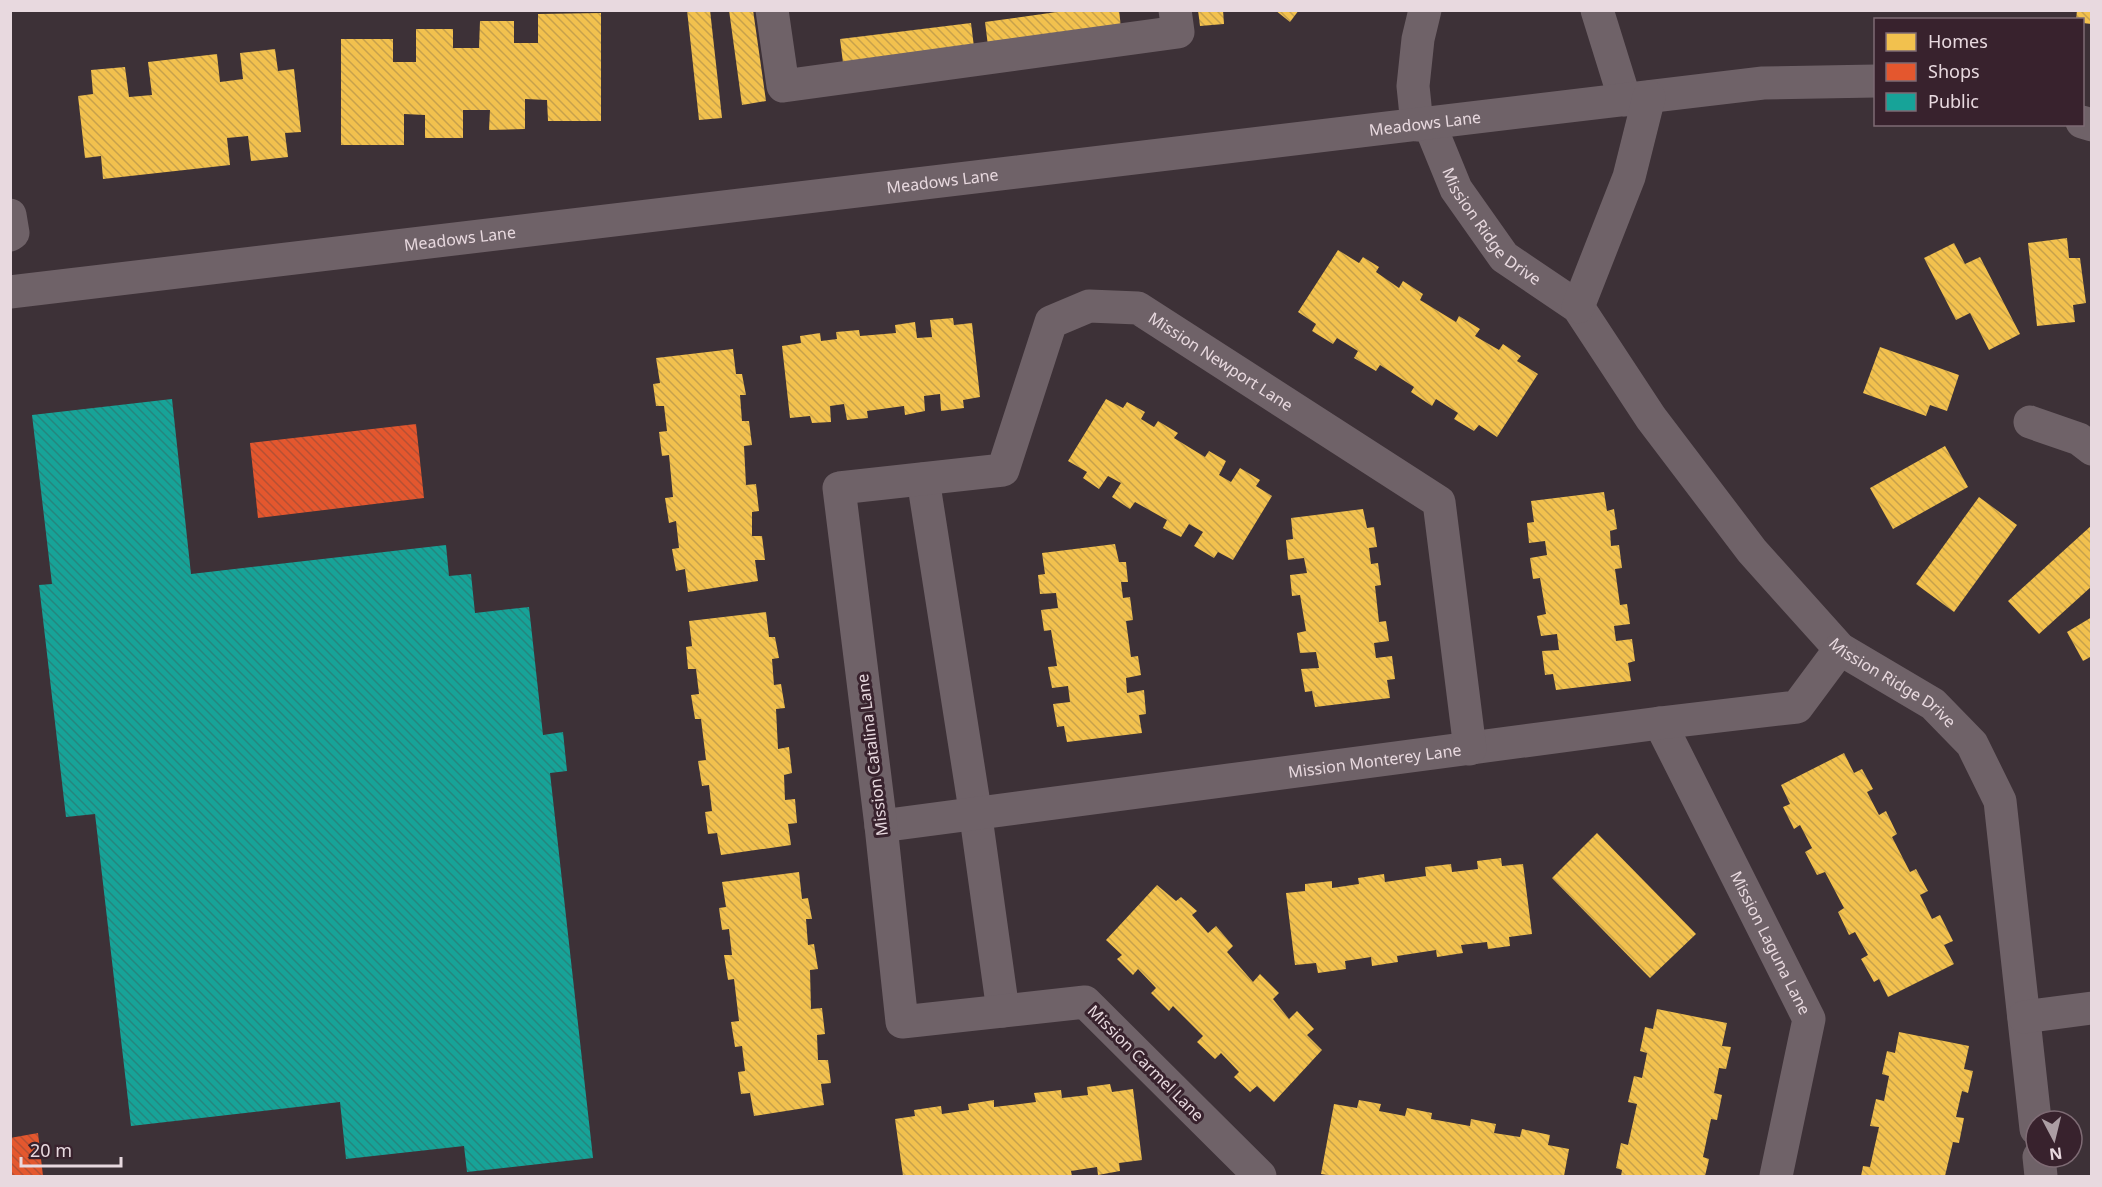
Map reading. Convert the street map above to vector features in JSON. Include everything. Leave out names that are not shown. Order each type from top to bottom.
[{"type":"street","points":[[772,10],[783,86],[1178,32],[1175,10]]},
{"type":"street","name":"Mission Ridge Drive","points":[[1425,10],[1418,39],[1413,86],[1423,124],[1456,189],[1504,257],[1578,307],[1651,418],[1752,551],[1840,649],[1933,704],[1972,744],[2000,801],[2034,1109]]},
{"type":"street","points":[[1578,307],[1629,177],[1637,99],[1597,10]]},
{"type":"street","name":"Meadows Lane","points":[[10,292],[1763,83],[1874,81]]},
{"type":"street","points":[[10,215],[13,233],[10,235]]},
{"type":"street","name":"Mission Newport Lane","points":[[839,488],[1003,470],[1051,322],[1089,306],[1138,309],[1439,502],[1470,749]]},
{"type":"street","points":[[2030,422],[2079,439],[2091,448]]},
{"type":"street","points":[[923,479],[1003,1011]]},
{"type":"street","name":"Mission Catalina Lane","points":[[839,488],[903,1022]]},
{"type":"street","name":"Mission Monterey Lane","points":[[881,826],[1797,707],[1840,649]]},
{"type":"street","name":"Mission Laguna Lane","points":[[1660,723],[1809,1018],[1776,1176]]},
{"type":"street","name":"Mission Carmel Lane","points":[[903,1022],[1085,1002],[1260,1176]]},
{"type":"street","points":[[2024,1017],[2091,1008]]},
{"type":"building: Homes","points":[[687,10],[710,10],[722,118],[699,120]]},
{"type":"building: Homes","points":[[729,10],[753,10],[766,101],[742,105]]},
{"type":"building: Homes","points":[[1071,10],[1119,10],[1121,28],[988,46],[985,22]]},
{"type":"building: Homes","points":[[1198,10],[1223,10],[1224,24],[1200,26]]},
{"type":"building: Homes","points":[[1275,10],[1299,10],[1290,22]]},
{"type":"building: Homes","points":[[2077,10],[2092,10],[2092,24],[2084,23],[2084,18],[2076,18]]},
{"type":"building: Homes","points":[[601,13],[601,121],[548,121],[547,100],[525,99],[525,129],[489,130],[490,110],[463,110],[463,138],[425,138],[425,115],[404,114],[404,145],[341,145],[341,39],[393,39],[393,62],[416,62],[416,29],[453,29],[453,48],[479,48],[480,21],[514,21],[514,43],[538,43],[538,14]]},
{"type":"building: Homes","points":[[971,23],[974,47],[843,63],[840,39]]},
{"type":"building: Homes","points":[[275,49],[278,71],[294,69],[301,132],[285,133],[288,157],[251,161],[248,136],[227,138],[230,165],[103,179],[101,156],[85,158],[78,96],[93,94],[91,70],[125,67],[129,97],[152,95],[148,62],[217,54],[220,82],[243,79],[240,53]]},
{"type":"building: Homes","points":[[2067,238],[2069,258],[2080,258],[2086,303],[2073,305],[2075,322],[2037,326],[2028,243]]},
{"type":"building: Homes","points":[[1954,243],[1965,264],[1980,257],[2020,334],[1989,350],[1970,313],[1956,320],[1924,258]]},
{"type":"building: Homes","points":[[1338,250],[1359,263],[1363,257],[1379,267],[1376,272],[1399,288],[1403,281],[1423,294],[1420,300],[1456,322],[1459,316],[1480,329],[1475,336],[1499,350],[1503,344],[1521,356],[1517,361],[1538,374],[1497,437],[1479,425],[1474,431],[1454,419],[1458,413],[1436,399],[1432,406],[1411,392],[1414,387],[1380,365],[1376,371],[1354,358],[1358,351],[1337,338],[1333,344],[1312,331],[1316,324],[1298,312]]},
{"type":"building: Homes","points":[[953,318],[954,325],[972,323],[980,397],[963,400],[964,408],[941,411],[940,394],[924,396],[925,411],[905,415],[904,406],[867,411],[868,418],[847,420],[844,404],[830,406],[831,422],[812,423],[810,416],[790,418],[782,346],[801,343],[800,336],[820,333],[821,341],[837,339],[836,332],[859,330],[860,336],[896,333],[895,325],[915,322],[917,338],[932,337],[930,320]]},
{"type":"building: Homes","points":[[1880,347],[1959,375],[1947,411],[1930,405],[1926,416],[1863,393]]},
{"type":"building: Homes","points":[[733,349],[736,374],[742,374],[746,395],[740,395],[742,421],[749,421],[752,445],[744,446],[746,485],[756,484],[759,511],[752,512],[752,536],[762,536],[765,560],[755,560],[758,581],[688,592],[685,569],[676,571],[672,549],[679,548],[676,521],[669,523],[665,498],[673,497],[669,455],[662,456],[659,432],[667,431],[664,406],[656,406],[653,384],[660,383],[656,358]]},
{"type":"building: Homes","points":[[1106,399],[1123,408],[1127,402],[1145,412],[1141,419],[1154,427],[1158,421],[1178,433],[1174,438],[1205,457],[1209,451],[1226,461],[1219,475],[1231,482],[1240,468],[1260,480],[1256,486],[1272,496],[1233,560],[1218,552],[1214,558],[1194,546],[1203,532],[1189,524],[1181,537],[1163,528],[1167,520],[1135,502],[1130,509],[1112,497],[1121,483],[1108,476],[1099,489],[1083,478],[1087,472],[1068,461]]},
{"type":"building: Homes","points":[[1945,446],[1968,487],[1893,529],[1870,488]]},
{"type":"building: Homes","points":[[1604,492],[1607,511],[1614,509],[1617,529],[1610,531],[1611,546],[1619,545],[1622,568],[1615,569],[1620,605],[1627,604],[1630,624],[1614,626],[1616,641],[1632,639],[1635,661],[1628,663],[1631,681],[1556,690],[1553,674],[1545,675],[1542,651],[1559,650],[1557,634],[1541,636],[1537,616],[1546,614],[1540,578],[1533,579],[1530,558],[1547,555],[1545,541],[1529,543],[1527,523],[1534,522],[1531,501]]},
{"type":"building: Homes","points":[[1979,497],[2017,525],[1954,612],[1916,584]]},
{"type":"building: Homes","points":[[1363,509],[1367,528],[1374,527],[1377,547],[1369,548],[1371,564],[1378,563],[1381,585],[1375,586],[1379,622],[1386,621],[1389,641],[1374,643],[1376,658],[1392,656],[1395,679],[1387,680],[1390,698],[1315,707],[1312,691],[1305,692],[1301,669],[1319,668],[1316,652],[1300,653],[1297,633],[1306,631],[1300,595],[1292,596],[1290,575],[1307,573],[1304,558],[1288,560],[1286,540],[1293,539],[1291,518]]},
{"type":"building: Homes","points":[[2092,525],[2092,586],[2039,634],[2008,601]]},
{"type":"building: Homes","points":[[1115,544],[1119,562],[1126,562],[1128,582],[1121,582],[1123,598],[1130,597],[1133,620],[1126,621],[1131,657],[1138,656],[1141,675],[1126,678],[1127,693],[1144,690],[1146,714],[1139,715],[1142,733],[1067,742],[1064,726],[1057,727],[1053,704],[1070,702],[1068,686],[1052,688],[1048,667],[1057,666],[1051,630],[1044,631],[1041,610],[1058,608],[1056,593],[1040,594],[1038,575],[1045,574],[1042,553]]},
{"type":"building: Homes","points":[[766,612],[769,637],[775,637],[779,658],[772,659],[774,685],[781,684],[785,708],[776,709],[778,749],[789,747],[792,773],[784,775],[785,800],[795,799],[797,823],[788,824],[791,845],[721,855],[717,833],[708,834],[705,812],[712,811],[709,785],[702,786],[698,761],[706,760],[701,719],[695,719],[691,695],[699,694],[696,669],[688,669],[686,647],[692,646],[689,621]]},
{"type":"building: Homes","points":[[2092,617],[2092,656],[2083,661],[2067,632]]},
{"type":"building: Homes","points":[[1844,753],[1854,773],[1862,769],[1873,789],[1867,792],[1879,815],[1886,811],[1897,834],[1892,837],[1910,872],[1916,869],[1928,891],[1920,895],[1932,919],[1940,915],[1953,941],[1944,945],[1954,964],[1888,997],[1879,979],[1874,982],[1861,959],[1868,955],[1855,932],[1849,935],[1838,912],[1844,908],[1825,872],[1817,875],[1805,852],[1812,848],[1800,825],[1794,829],[1783,807],[1790,804],[1781,785]]},
{"type":"building: Homes","points":[[1597,833],[1696,934],[1650,978],[1552,878]]},
{"type":"building: Homes","points":[[1501,858],[1502,866],[1523,864],[1532,934],[1509,937],[1510,946],[1488,949],[1487,942],[1461,945],[1463,953],[1437,957],[1436,950],[1397,956],[1398,962],[1372,966],[1371,957],[1345,961],[1346,969],[1318,973],[1316,963],[1295,965],[1286,893],[1305,891],[1305,884],[1332,881],[1332,888],[1359,884],[1358,878],[1384,874],[1385,882],[1426,876],[1425,867],[1451,864],[1452,872],[1478,869],[1477,861]]},
{"type":"building: Homes","points":[[799,872],[802,899],[808,898],[812,919],[806,919],[808,945],[814,944],[818,969],[810,970],[811,1009],[822,1008],[825,1034],[817,1035],[818,1060],[828,1060],[831,1083],[821,1084],[824,1105],[754,1116],[750,1093],[741,1094],[738,1072],[745,1071],[742,1046],[735,1047],[731,1022],[739,1021],[734,979],[728,980],[724,955],[732,955],[729,929],[722,930],[719,908],[726,907],[722,882]]},
{"type":"building: Homes","points":[[1157,885],[1176,901],[1181,897],[1197,911],[1192,915],[1208,933],[1216,926],[1233,946],[1227,952],[1253,982],[1260,974],[1279,993],[1273,999],[1289,1019],[1297,1011],[1314,1029],[1307,1035],[1322,1050],[1274,1102],[1257,1086],[1250,1092],[1234,1077],[1239,1072],[1221,1053],[1215,1059],[1197,1042],[1203,1036],[1173,1006],[1169,1011],[1151,993],[1156,988],[1138,969],[1133,975],[1117,959],[1122,955],[1106,940]]},
{"type":"building: Homes","points":[[1657,1009],[1727,1023],[1722,1046],[1731,1047],[1726,1069],[1719,1068],[1714,1093],[1722,1095],[1717,1120],[1711,1119],[1703,1157],[1709,1159],[1705,1176],[1621,1176],[1622,1170],[1616,1168],[1621,1143],[1628,1145],[1637,1104],[1628,1102],[1634,1076],[1642,1078],[1647,1053],[1640,1051],[1645,1027],[1653,1029]]},
{"type":"building: Homes","points":[[1899,1032],[1969,1046],[1964,1069],[1973,1071],[1968,1093],[1962,1091],[1956,1117],[1964,1118],[1959,1143],[1953,1142],[1945,1176],[1861,1176],[1863,1166],[1870,1167],[1879,1127],[1870,1126],[1876,1099],[1884,1101],[1889,1076],[1882,1074],[1887,1051],[1895,1053]]},
{"type":"building: Homes","points":[[1110,1084],[1112,1092],[1133,1089],[1142,1160],[1119,1163],[1120,1171],[1098,1175],[1097,1167],[1071,1171],[1072,1176],[903,1176],[895,1119],[915,1116],[914,1110],[941,1106],[942,1114],[969,1110],[968,1104],[994,1100],[994,1107],[1036,1102],[1034,1093],[1061,1090],[1062,1098],[1088,1095],[1087,1087]]},
{"type":"building: Homes","points":[[1359,1100],[1381,1104],[1379,1111],[1405,1116],[1407,1108],[1432,1113],[1431,1119],[1470,1126],[1471,1119],[1496,1124],[1494,1133],[1520,1137],[1522,1129],[1550,1135],[1548,1145],[1569,1149],[1564,1176],[1334,1176],[1321,1174],[1334,1104],[1357,1108]]},
{"type":"building: Shops","points":[[416,424],[424,498],[258,518],[250,443]]},
{"type":"building: Shops","points":[[38,1133],[43,1176],[10,1176],[10,1138]]},
{"type":"building: Public","points":[[172,399],[191,574],[446,545],[449,576],[471,574],[475,613],[529,607],[543,735],[563,732],[567,771],[550,773],[593,1158],[467,1172],[464,1146],[346,1159],[340,1102],[131,1126],[95,814],[66,817],[39,585],[52,584],[32,415]]}]
